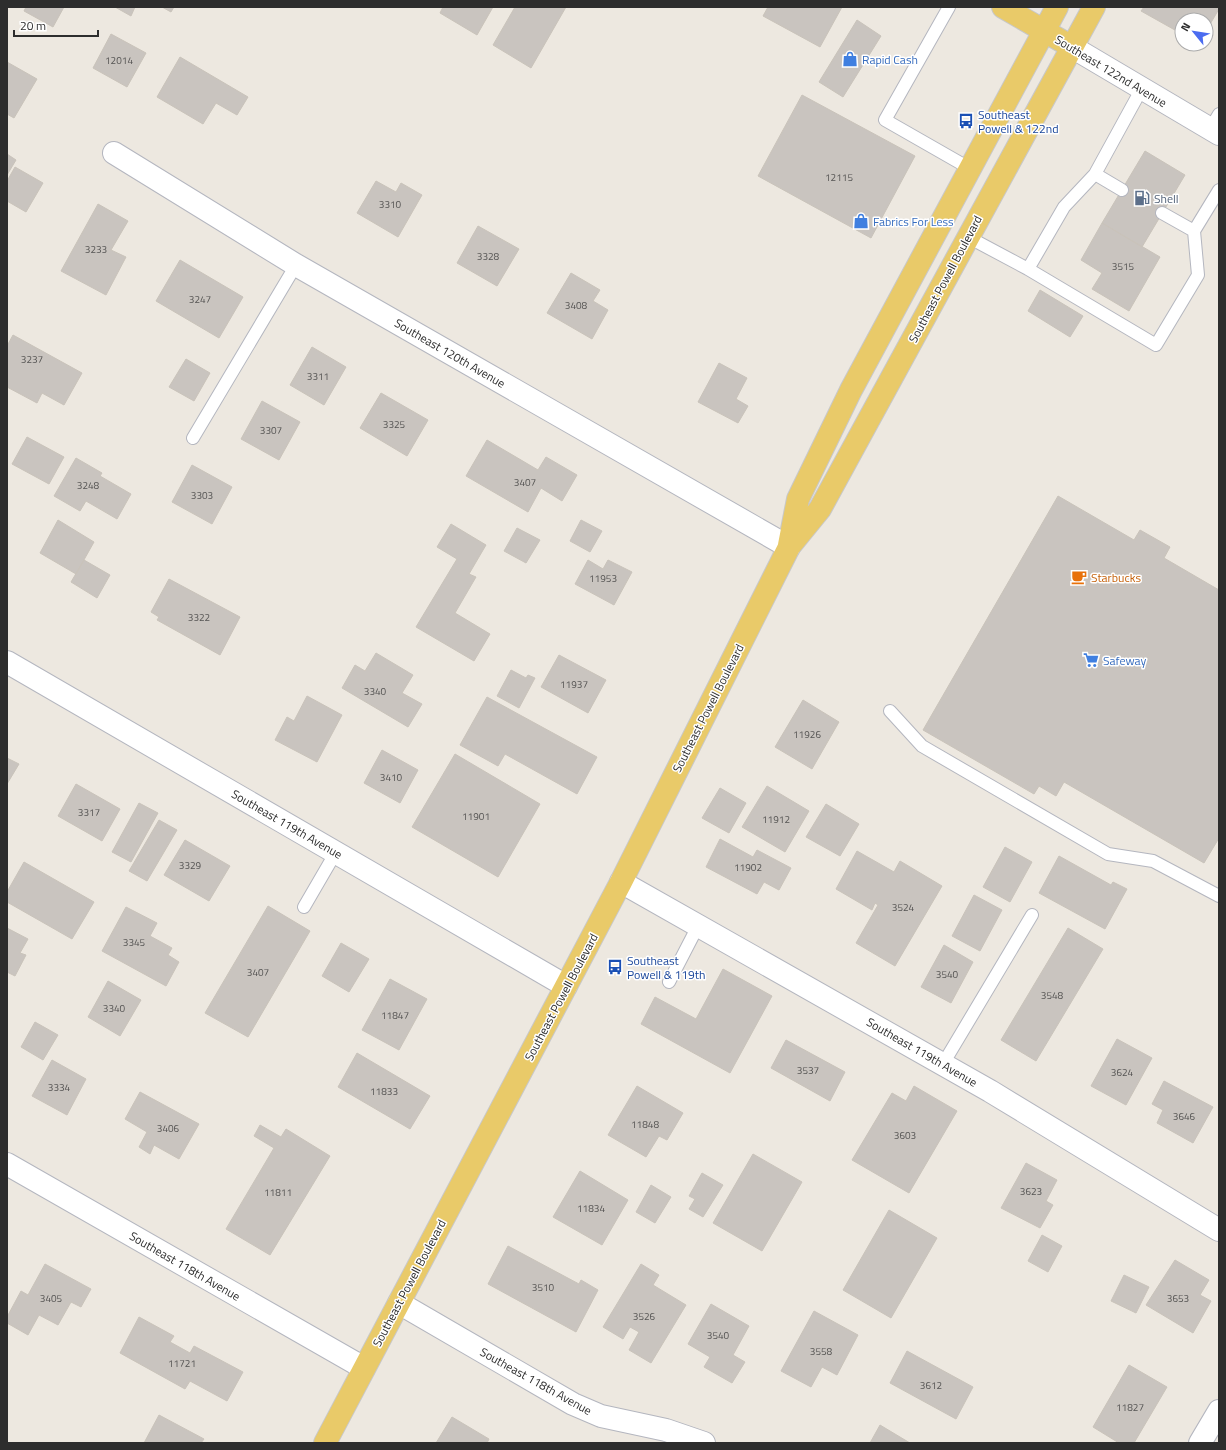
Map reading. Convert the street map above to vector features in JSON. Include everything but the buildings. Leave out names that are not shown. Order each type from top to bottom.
[{"type":"main road","name":"Southeast 122nd Avenue","points":[[1003,7],[1072,47]]},
{"type":"main road","name":"Southeast Powell Boulevard","points":[[789,547],[798,499],[851,390],[969,168],[1057,7]]},
{"type":"main road","name":"Southeast Powell Boulevard","points":[[325,1443],[621,882],[789,547],[820,509],[1094,7]]},
{"type":"street","name":"Southeast 122nd Avenue","points":[[1072,47],[1141,90],[1216,125]]},
{"type":"street","name":"Southeast 120th Avenue","points":[[114,153],[296,265],[789,547]]},
{"type":"street","name":"Southeast 119th Avenue","points":[[7,662],[566,986]]},
{"type":"street","name":"Southeast 119th Avenue","points":[[621,882],[943,1064],[1219,1230]]},
{"type":"street","name":"Southeast 118th Avenue","points":[[7,1164],[364,1368]]},
{"type":"street","name":"Southeast 118th Avenue","points":[[400,1303],[573,1404],[601,1416],[666,1430],[704,1443]]},
{"type":"street","points":[[1200,1443],[1219,1411]]},
{"type":"lane","points":[[949,7],[885,120],[969,168]]},
{"type":"lane","points":[[1028,269],[1064,207],[1095,174],[1141,90]]},
{"type":"lane","points":[[1095,174],[1122,190]]},
{"type":"lane","points":[[968,237],[1028,269],[1156,345],[1198,275],[1194,231],[1219,190]]},
{"type":"lane","points":[[1162,213],[1194,231]]},
{"type":"lane","points":[[193,438],[296,265]]},
{"type":"lane","points":[[890,711],[922,746],[1108,854],[1153,861],[1219,896]]},
{"type":"lane","points":[[304,907],[336,852]]},
{"type":"lane","points":[[943,1064],[1032,915]]},
{"type":"lane","points":[[669,982],[698,926]]},
{"type":"place","name":"Rapid Cash","points":[[850,59]]},
{"type":"place","name":"Southeast Powell & 122nd","points":[[966,121]]},
{"type":"place","name":"Shell","points":[[1142,198]]},
{"type":"place","name":"Fabrics For Less","points":[[861,221]]},
{"type":"place","name":"Starbucks","points":[[1079,577]]},
{"type":"place","name":"Safeway","points":[[1091,660]]},
{"type":"place","name":"Southeast Powell & 119th","points":[[615,967]]}]
